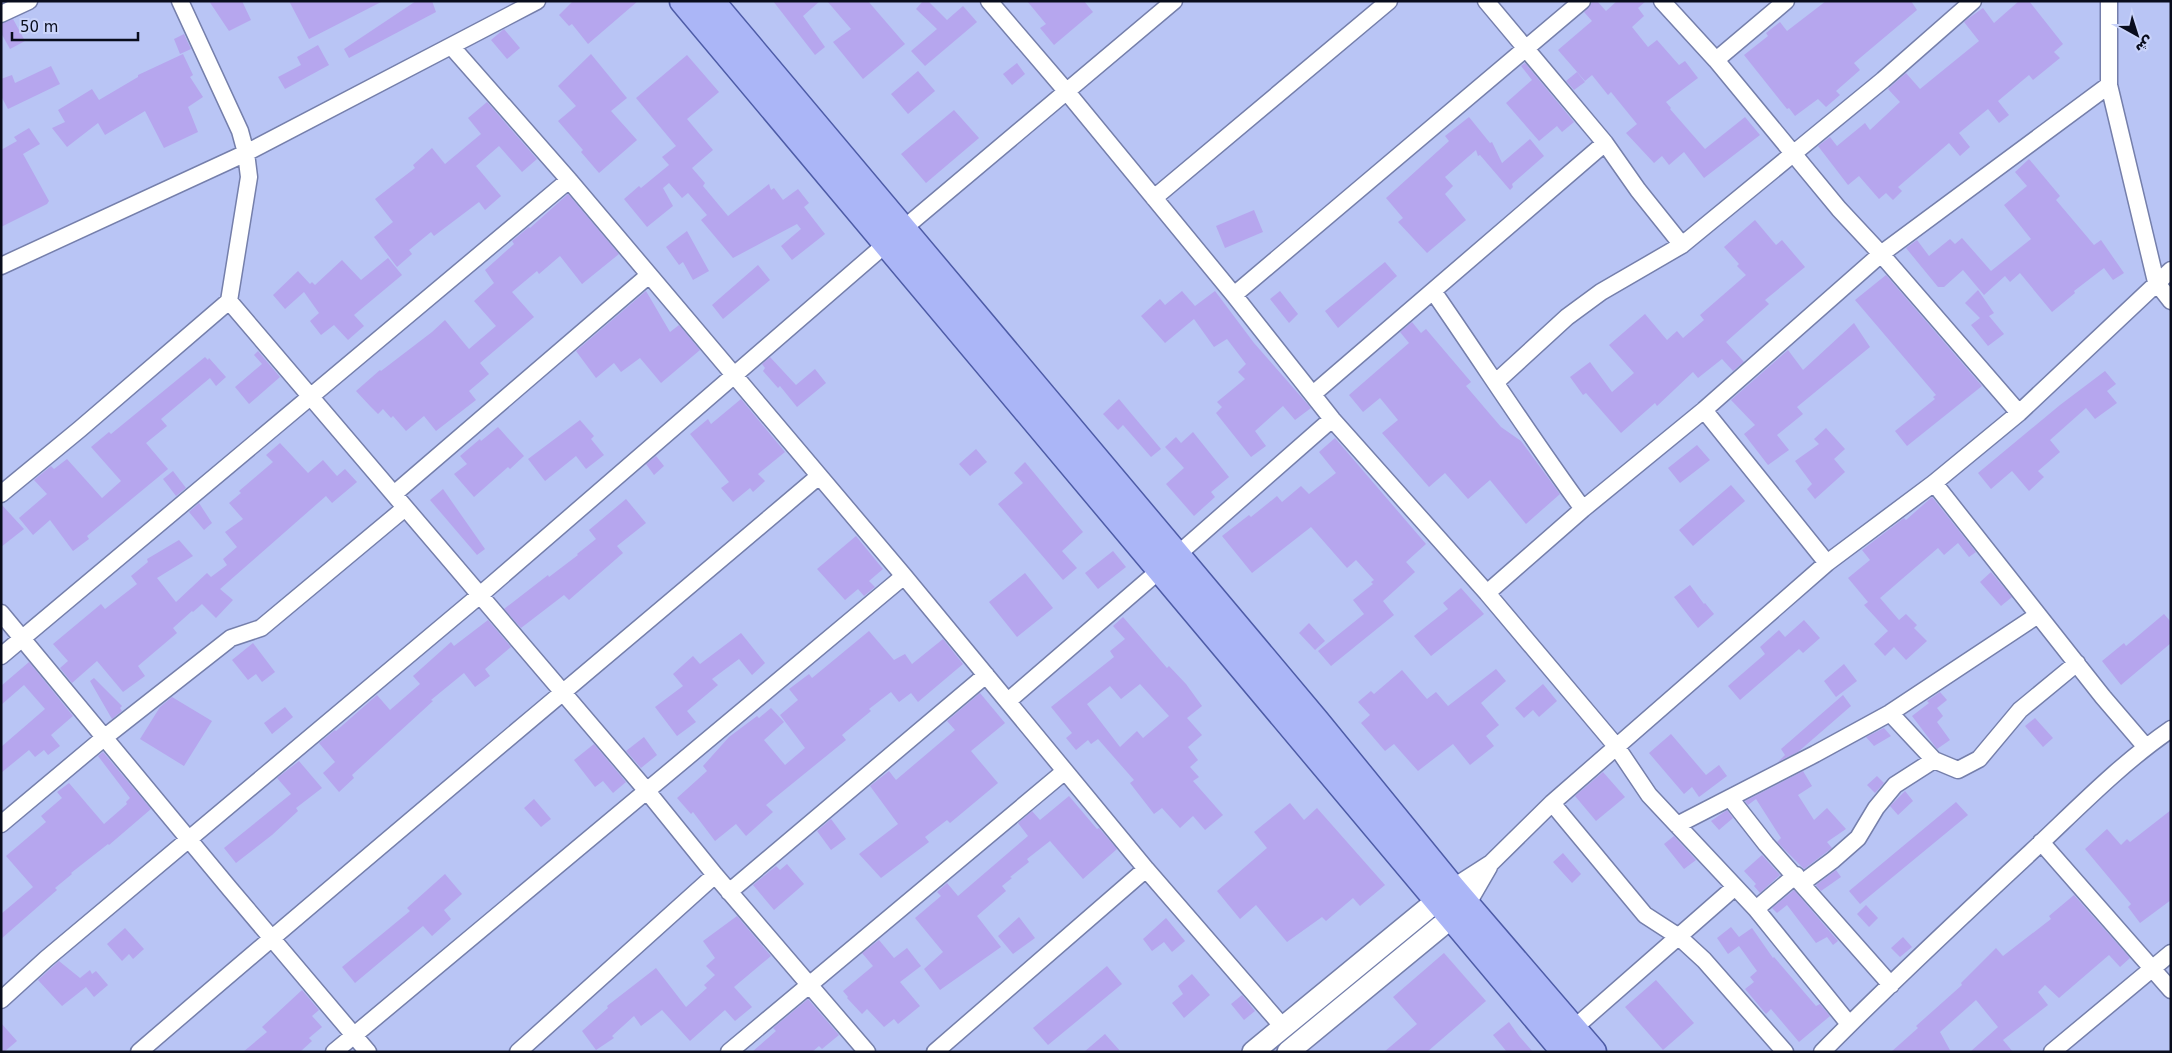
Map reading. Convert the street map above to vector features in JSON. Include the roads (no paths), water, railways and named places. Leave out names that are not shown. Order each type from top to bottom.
[{"type":"main road","points":[[683,1],[895,236]]},
{"type":"main road","points":[[711,1],[895,236],[1169,562],[1316,721],[1452,903],[1569,1040],[1593,1052]]},
{"type":"street","points":[[1,14],[29,1]]},
{"type":"street","points":[[1,494],[80,429],[229,300],[248,177],[246,153],[240,131],[180,1]]},
{"type":"street","points":[[1,266],[246,153],[537,1]]},
{"type":"street","points":[[989,1],[1067,92],[1234,295],[1332,419],[1487,593],[1616,746],[1649,795],[1756,909],[1850,1024]]},
{"type":"street","points":[[1154,198],[1389,1]]},
{"type":"street","points":[[1486,1],[1605,143],[1638,190],[1682,245]]},
{"type":"street","points":[[1234,295],[1582,1]]},
{"type":"street","points":[[1662,1],[1716,60],[1839,209],[1881,254],[2019,413]]},
{"type":"street","points":[[1716,60],[1786,1]]},
{"type":"street","points":[[2109,1],[2109,85],[2156,282],[2171,301]]},
{"type":"street","points":[[1496,382],[1567,317],[1601,292],[1682,245],[1883,80],[1971,2]]},
{"type":"street","points":[[1,1000],[46,959],[480,595],[895,236],[1067,92],[1166,4]]},
{"type":"street","points":[[452,46],[569,180],[733,376],[820,476],[1146,869],[1283,1027]]},
{"type":"street","points":[[1487,593],[1583,509],[1704,410],[1881,254],[2109,85]]},
{"type":"street","points":[[1313,394],[1605,143]]},
{"type":"street","points":[[1,656],[569,180]]},
{"type":"street","points":[[1288,1052],[1452,903],[1552,804],[1616,746],[1827,563],[1934,483],[2019,413],[2156,282],[2171,270]]},
{"type":"street","points":[[394,494],[649,275]]},
{"type":"street","points":[[1433,291],[1583,509]]},
{"type":"street","points":[[229,300],[647,790],[715,876],[867,1052]]},
{"type":"street","points":[[1704,410],[1827,563]]},
{"type":"street","points":[[1008,701],[1332,419]]},
{"type":"street","points":[[139,1052],[271,938],[820,476]]},
{"type":"street","points":[[1934,483],[2076,663],[2146,746]]},
{"type":"street","points":[[1,824],[105,737],[231,638],[261,628],[406,508]]},
{"type":"street","points":[[334,1052],[904,576]]},
{"type":"street","points":[[1,613],[368,1052]]},
{"type":"street","points":[[1677,825],[1890,713],[2038,615]]},
{"type":"street","points":[[1890,713],[1934,760],[1958,770],[1979,759],[2020,710],[2076,663]]},
{"type":"street","points":[[729,892],[986,675]]},
{"type":"street","points":[[1822,1052],[2042,842],[2146,746],[2171,729]]},
{"type":"street","points":[[1756,909],[1799,879],[1833,860],[1858,838],[1876,808],[1895,786],[1934,760]]},
{"type":"street","points":[[729,1052],[1065,770]]},
{"type":"street","points":[[1730,798],[1766,844],[1892,985]]},
{"type":"street","points":[[1552,804],[1645,915],[1679,938],[1704,960],[1785,1052]]},
{"type":"street","points":[[2042,842],[2171,990]]},
{"type":"street","points":[[935,1052],[1146,869]]},
{"type":"street","points":[[518,1052],[715,876]]},
{"type":"street","points":[[1569,1040],[1735,886]]},
{"type":"street","points":[[1253,1052],[1283,1027],[1452,903]]},
{"type":"street","points":[[2052,1052],[2171,953]]}]
